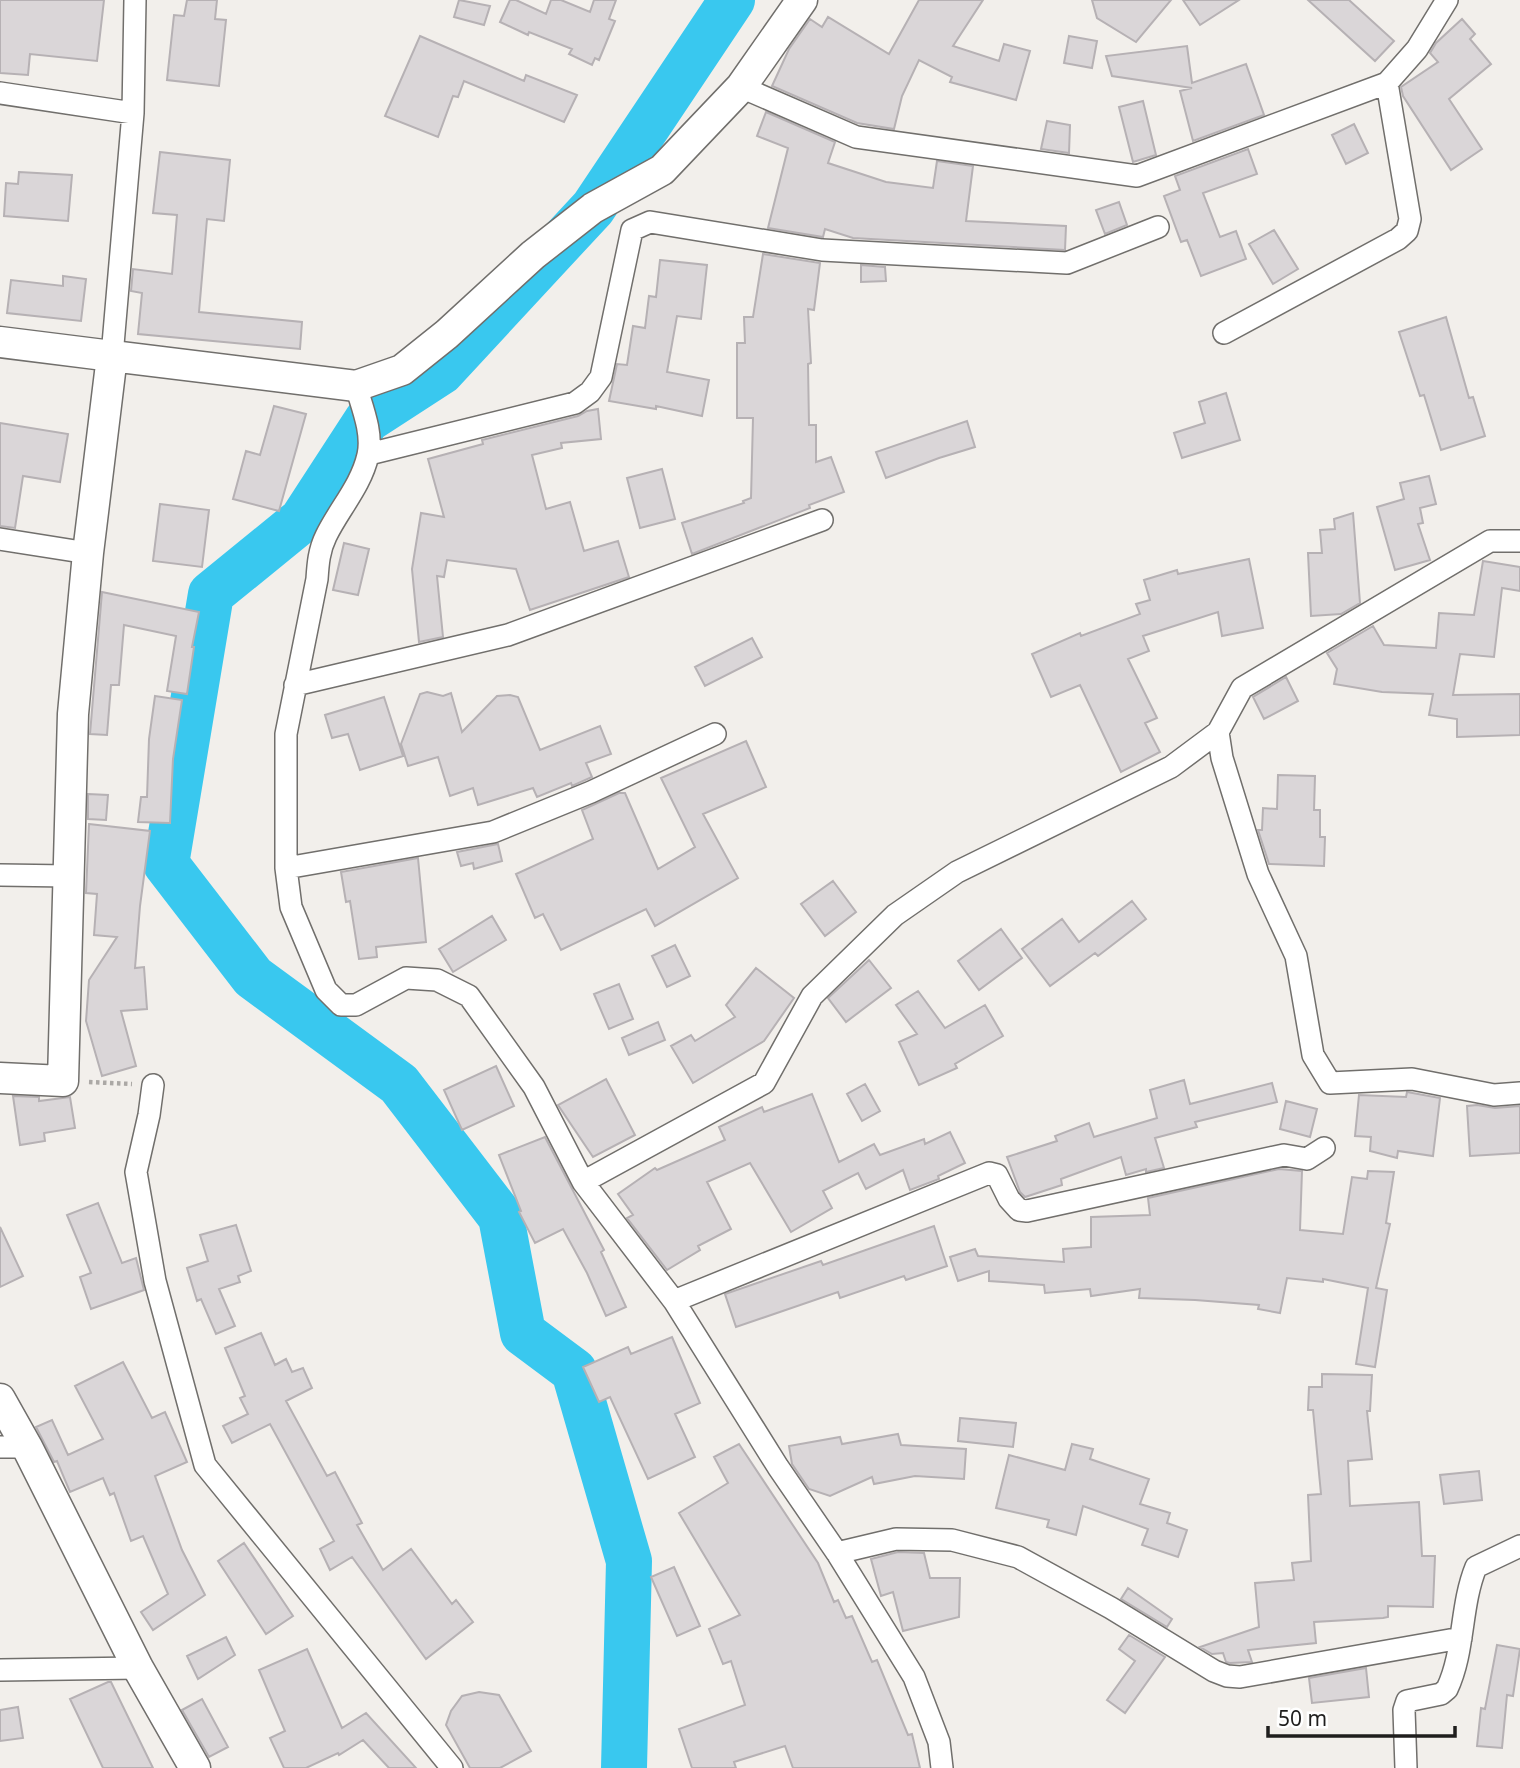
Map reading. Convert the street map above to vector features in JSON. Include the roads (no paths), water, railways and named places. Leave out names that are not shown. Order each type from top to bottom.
[{"type":"street","points":[[0,1078],[64,1081],[73,714],[88,553],[112,356],[133,113],[135,0]]},
{"type":"street","points":[[0,342],[356,386],[402,370],[447,334],[533,256],[593,208],[662,170],[741,87],[802,0]]},
{"type":"street","points":[[741,87],[856,136],[1138,176],[1387,83],[1417,49],[1447,0]]},
{"type":"street","points":[[1224,333],[1398,239],[1406,231],[1410,219],[1387,83]]},
{"type":"street","points":[[0,93],[133,113]]},
{"type":"street","points":[[369,454],[575,403],[590,392],[601,377],[632,230],[650,222],[822,250],[1067,263],[1158,227]]},
{"type":"street","points":[[356,386],[366,420],[369,454],[353,493],[326,537],[319,556],[317,579],[286,734],[286,868],[291,906],[326,990],[341,1004],[356,1005],[406,978],[437,980],[468,996],[534,1087],[583,1182],[674,1301],[914,1677],[939,1742],[942,1768]]},
{"type":"street","points":[[295,685],[508,635],[822,520]]},
{"type":"street","points":[[0,539],[88,553]]},
{"type":"street","points":[[583,1182],[764,1083],[812,996],[895,915],[957,872],[1171,767],[1218,732],[1242,688],[1490,541],[1520,541]]},
{"type":"street","points":[[1218,732],[1222,758],[1258,874],[1296,956],[1312,1055],[1330,1083],[1412,1079],[1494,1095],[1520,1093]]},
{"type":"street","points":[[286,868],[493,832],[590,792],[715,734]]},
{"type":"street","points":[[0,875],[69,876]]},
{"type":"street","points":[[153,1085],[136,1172],[155,1281],[205,1465],[452,1768]]},
{"type":"street","points":[[674,1301],[989,1173],[997,1175],[1009,1199],[1019,1210],[1027,1211],[1284,1155],[1307,1159],[1324,1148]]},
{"type":"street","points":[[0,1399],[14,1447],[195,1768]]},
{"type":"street","points":[[837,1553],[896,1539],[952,1541],[1018,1557],[1111,1608],[1183,1654],[1227,1676],[1240,1677],[1461,1638]]},
{"type":"street","points":[[1406,1768],[1404,1710],[1407,1701],[1441,1694],[1447,1689],[1461,1638],[1470,1582],[1476,1567],[1520,1546]]},
{"type":"street","points":[[0,1670],[138,1668]]},
{"type":"waterway","points":[[624,1768],[629,1561],[574,1371],[523,1333],[501,1217],[399,1084],[253,977],[166,864],[211,594],[302,520],[367,420],[441,372],[593,208],[732,0]]}]
